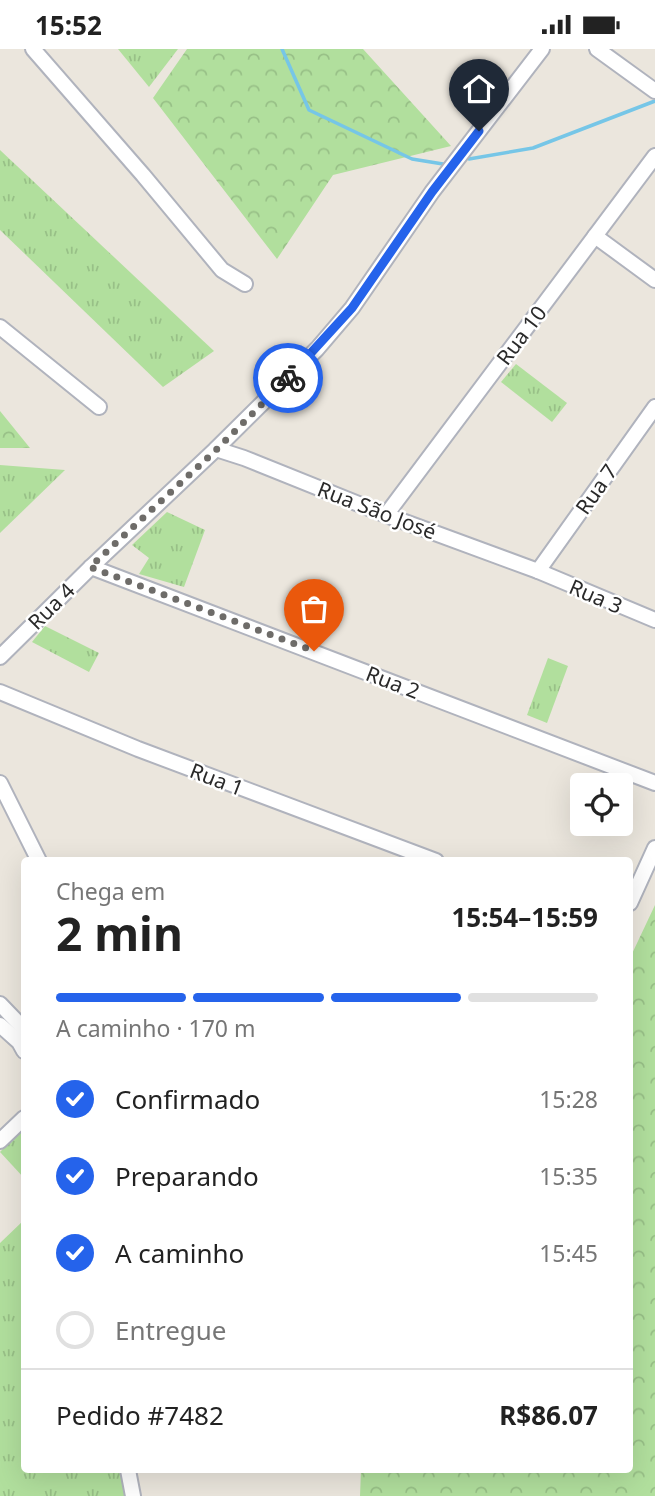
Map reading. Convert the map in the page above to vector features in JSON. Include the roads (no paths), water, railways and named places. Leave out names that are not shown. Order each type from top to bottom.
[{"type":"street","points":[[33,49],[222,270],[245,284]]},
{"type":"street","name":"Rua 4","points":[[0,657],[317,349],[352,308],[432,192],[542,49]]},
{"type":"street","points":[[597,49],[655,91]]},
{"type":"street","name":"Rua 10","points":[[386,515],[655,156]]},
{"type":"street","points":[[595,236],[655,280]]},
{"type":"street","points":[[0,327],[99,407]]},
{"type":"street","name":"Rua 7","points":[[538,571],[655,407]]},
{"type":"street","name":"Rua São José","points":[[216,450],[244,458],[386,515],[538,571]]},
{"type":"street","name":"Rua 2","points":[[90,567],[655,783]]},
{"type":"street","name":"Rua 3","points":[[538,571],[655,620]]},
{"type":"street","name":"Rua 1","points":[[0,692],[138,749],[425,857]]},
{"type":"street","points":[[0,783],[37,857]]},
{"type":"street","points":[[633,896],[655,848]]},
{"type":"street","points":[[0,1004],[21,1037]]},
{"type":"street","points":[[0,1025],[21,1039]]},
{"type":"street","points":[[0,1141],[21,1121]]},
{"type":"street","points":[[129,1473],[133,1496]]},
{"type":"waterway","points":[[282,49],[309,110],[412,159],[443,164]]},
{"type":"waterway","points":[[469,159],[533,148],[655,101]]}]
